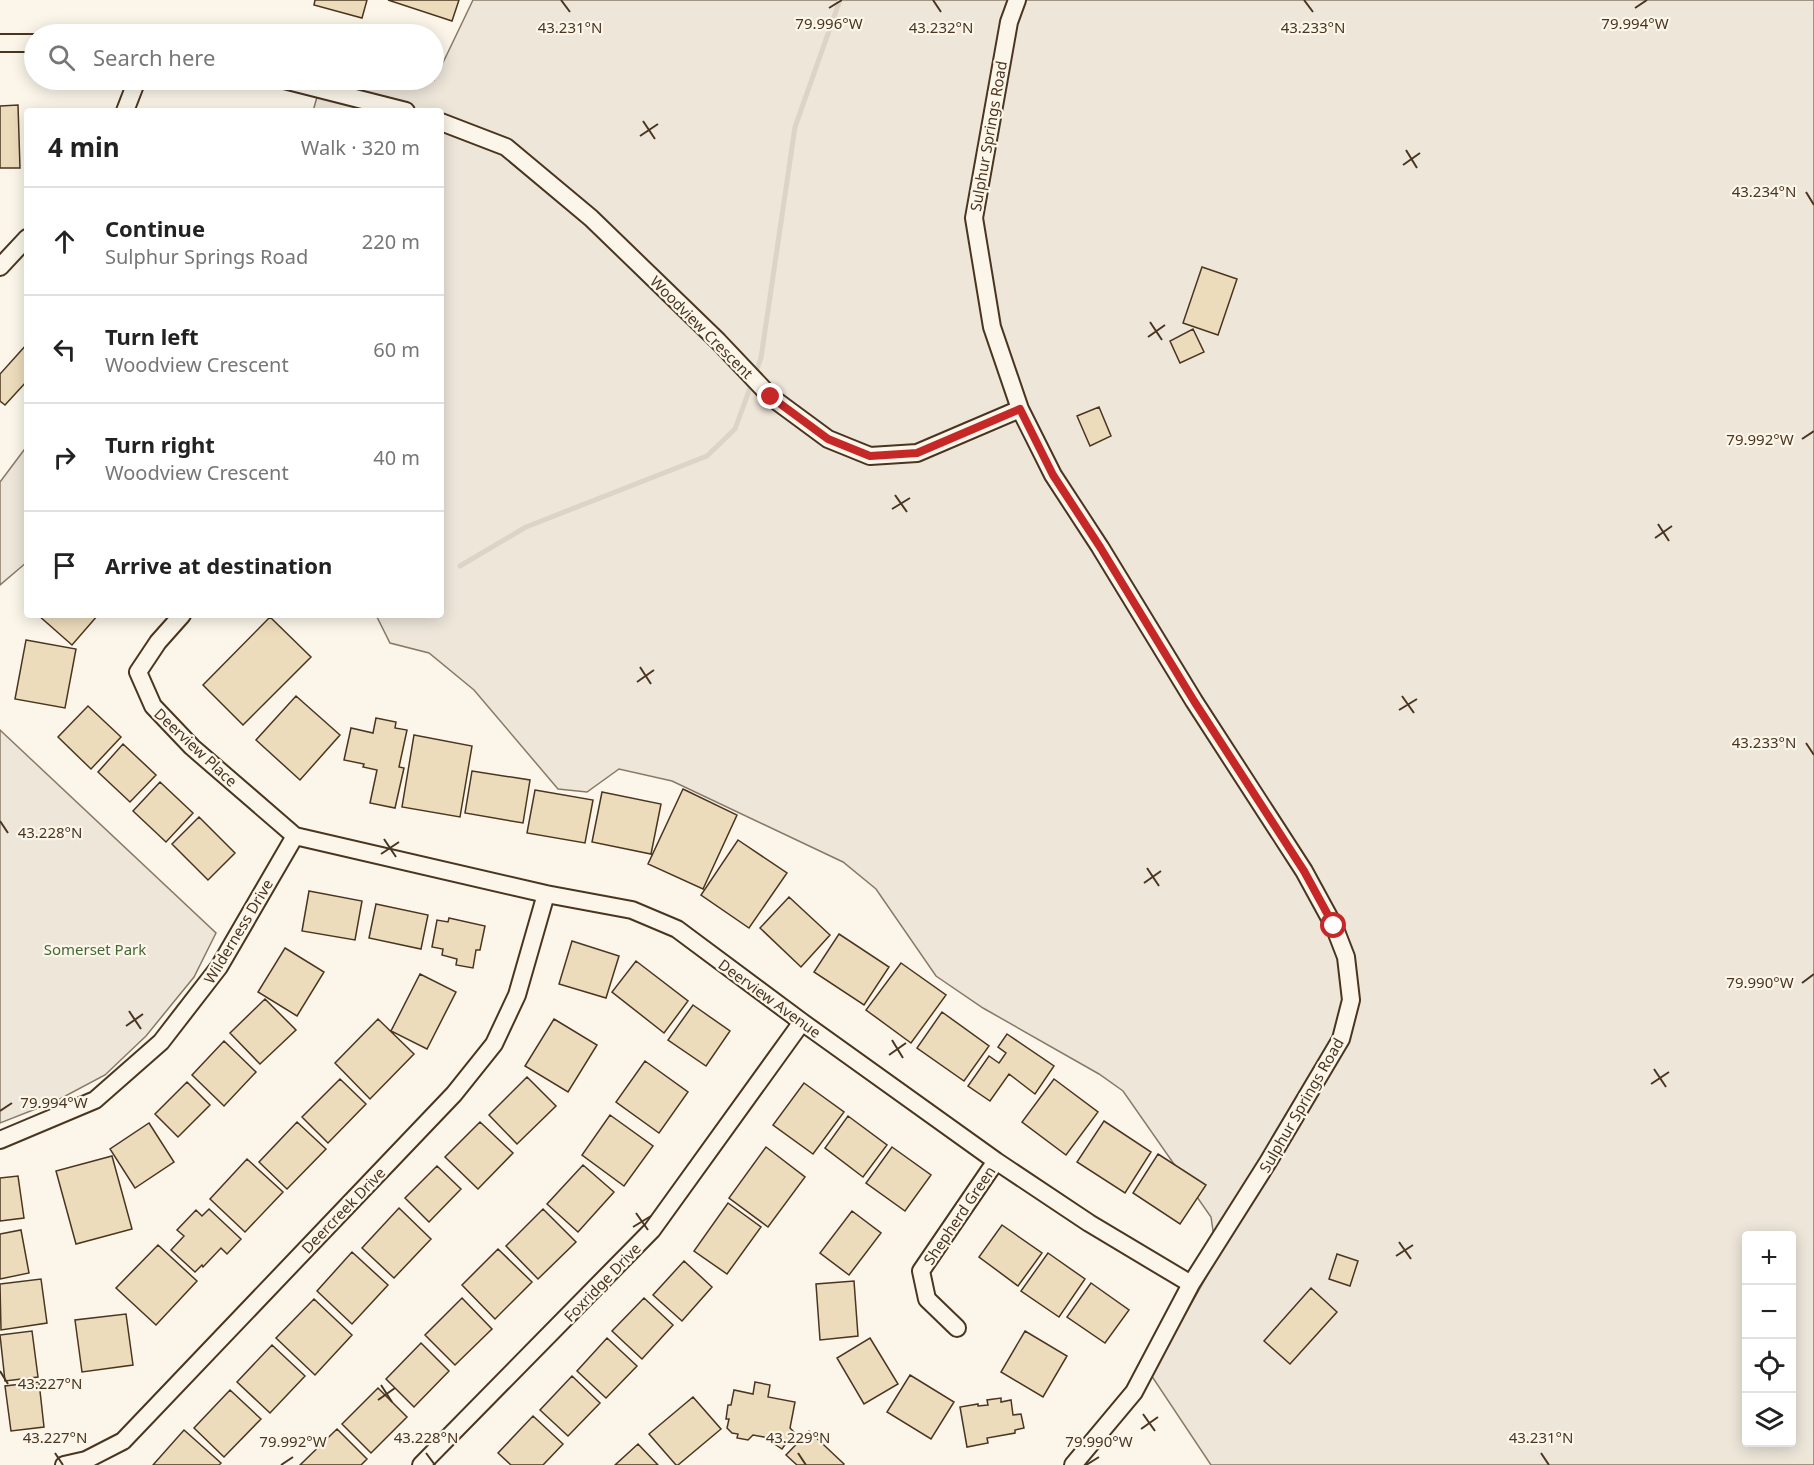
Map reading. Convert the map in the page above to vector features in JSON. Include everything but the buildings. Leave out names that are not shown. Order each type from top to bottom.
[{"type":"street","name":"Sulphur Springs Road","points":[[1017,0],[1009,22],[974,218],[993,327],[1020,409],[1053,475],[1194,701],[1304,871],[1334,926],[1346,957],[1351,1000],[1341,1039],[1268,1162],[1191,1284],[1134,1392],[1073,1465]]},
{"type":"street","points":[[0,43],[24,43]]},
{"type":"street","points":[[126,108],[133,90]]},
{"type":"street","points":[[323,90],[394,108]]},
{"type":"street","name":"Woodview Crescent","points":[[444,123],[506,147],[591,218],[771,397],[828,439],[870,456],[917,453],[1020,409]]},
{"type":"street","points":[[0,267],[24,241]]},
{"type":"street","name":"Deerview Place","points":[[179,618],[158,642],[138,672],[153,706],[192,747],[295,836]]},
{"type":"street","name":"Deerview Avenue","points":[[295,836],[546,894],[632,910],[677,929],[996,1161],[1089,1222],[1191,1284]]},
{"type":"street","name":"Wilderness Drive","points":[[0,1140],[95,1100],[161,1042],[219,967],[295,836]]},
{"type":"street","name":"Deercreek Drive","points":[[64,1465],[86,1460],[123,1441],[454,1094],[494,1044],[517,995],[546,894]]},
{"type":"street","name":"Foxridge Drive","points":[[421,1465],[652,1230],[802,1022]]},
{"type":"street","name":"Shepherd Green","points":[[957,1328],[927,1299],[921,1271],[996,1161]]},
{"type":"green space","points":[[473,0],[1814,0],[1814,1465],[1211,1465],[1151,1375],[1217,1258],[1211,1217],[1123,1091],[1099,1074],[983,1008],[936,976],[876,889],[843,862],[672,781],[619,769],[587,792],[558,789],[474,690],[429,653],[390,643],[378,618],[444,618],[444,108],[314,108],[319,90],[444,90],[444,61]]},
{"type":"green space","points":[[24,450],[24,565],[0,585],[0,482]]},
{"type":"green space","name":"Somerset Park","points":[[0,730],[216,933],[194,977],[146,1036],[105,1075],[56,1101],[0,1123]]},
{"type":"waterway","points":[[460,566],[526,527],[707,456],[735,429],[761,358],[795,127],[840,0]]},
{"type":"route","points":[[771,397],[828,439],[870,456],[917,453],[1020,409],[1053,475],[1194,701],[1304,871],[1334,926]]}]
